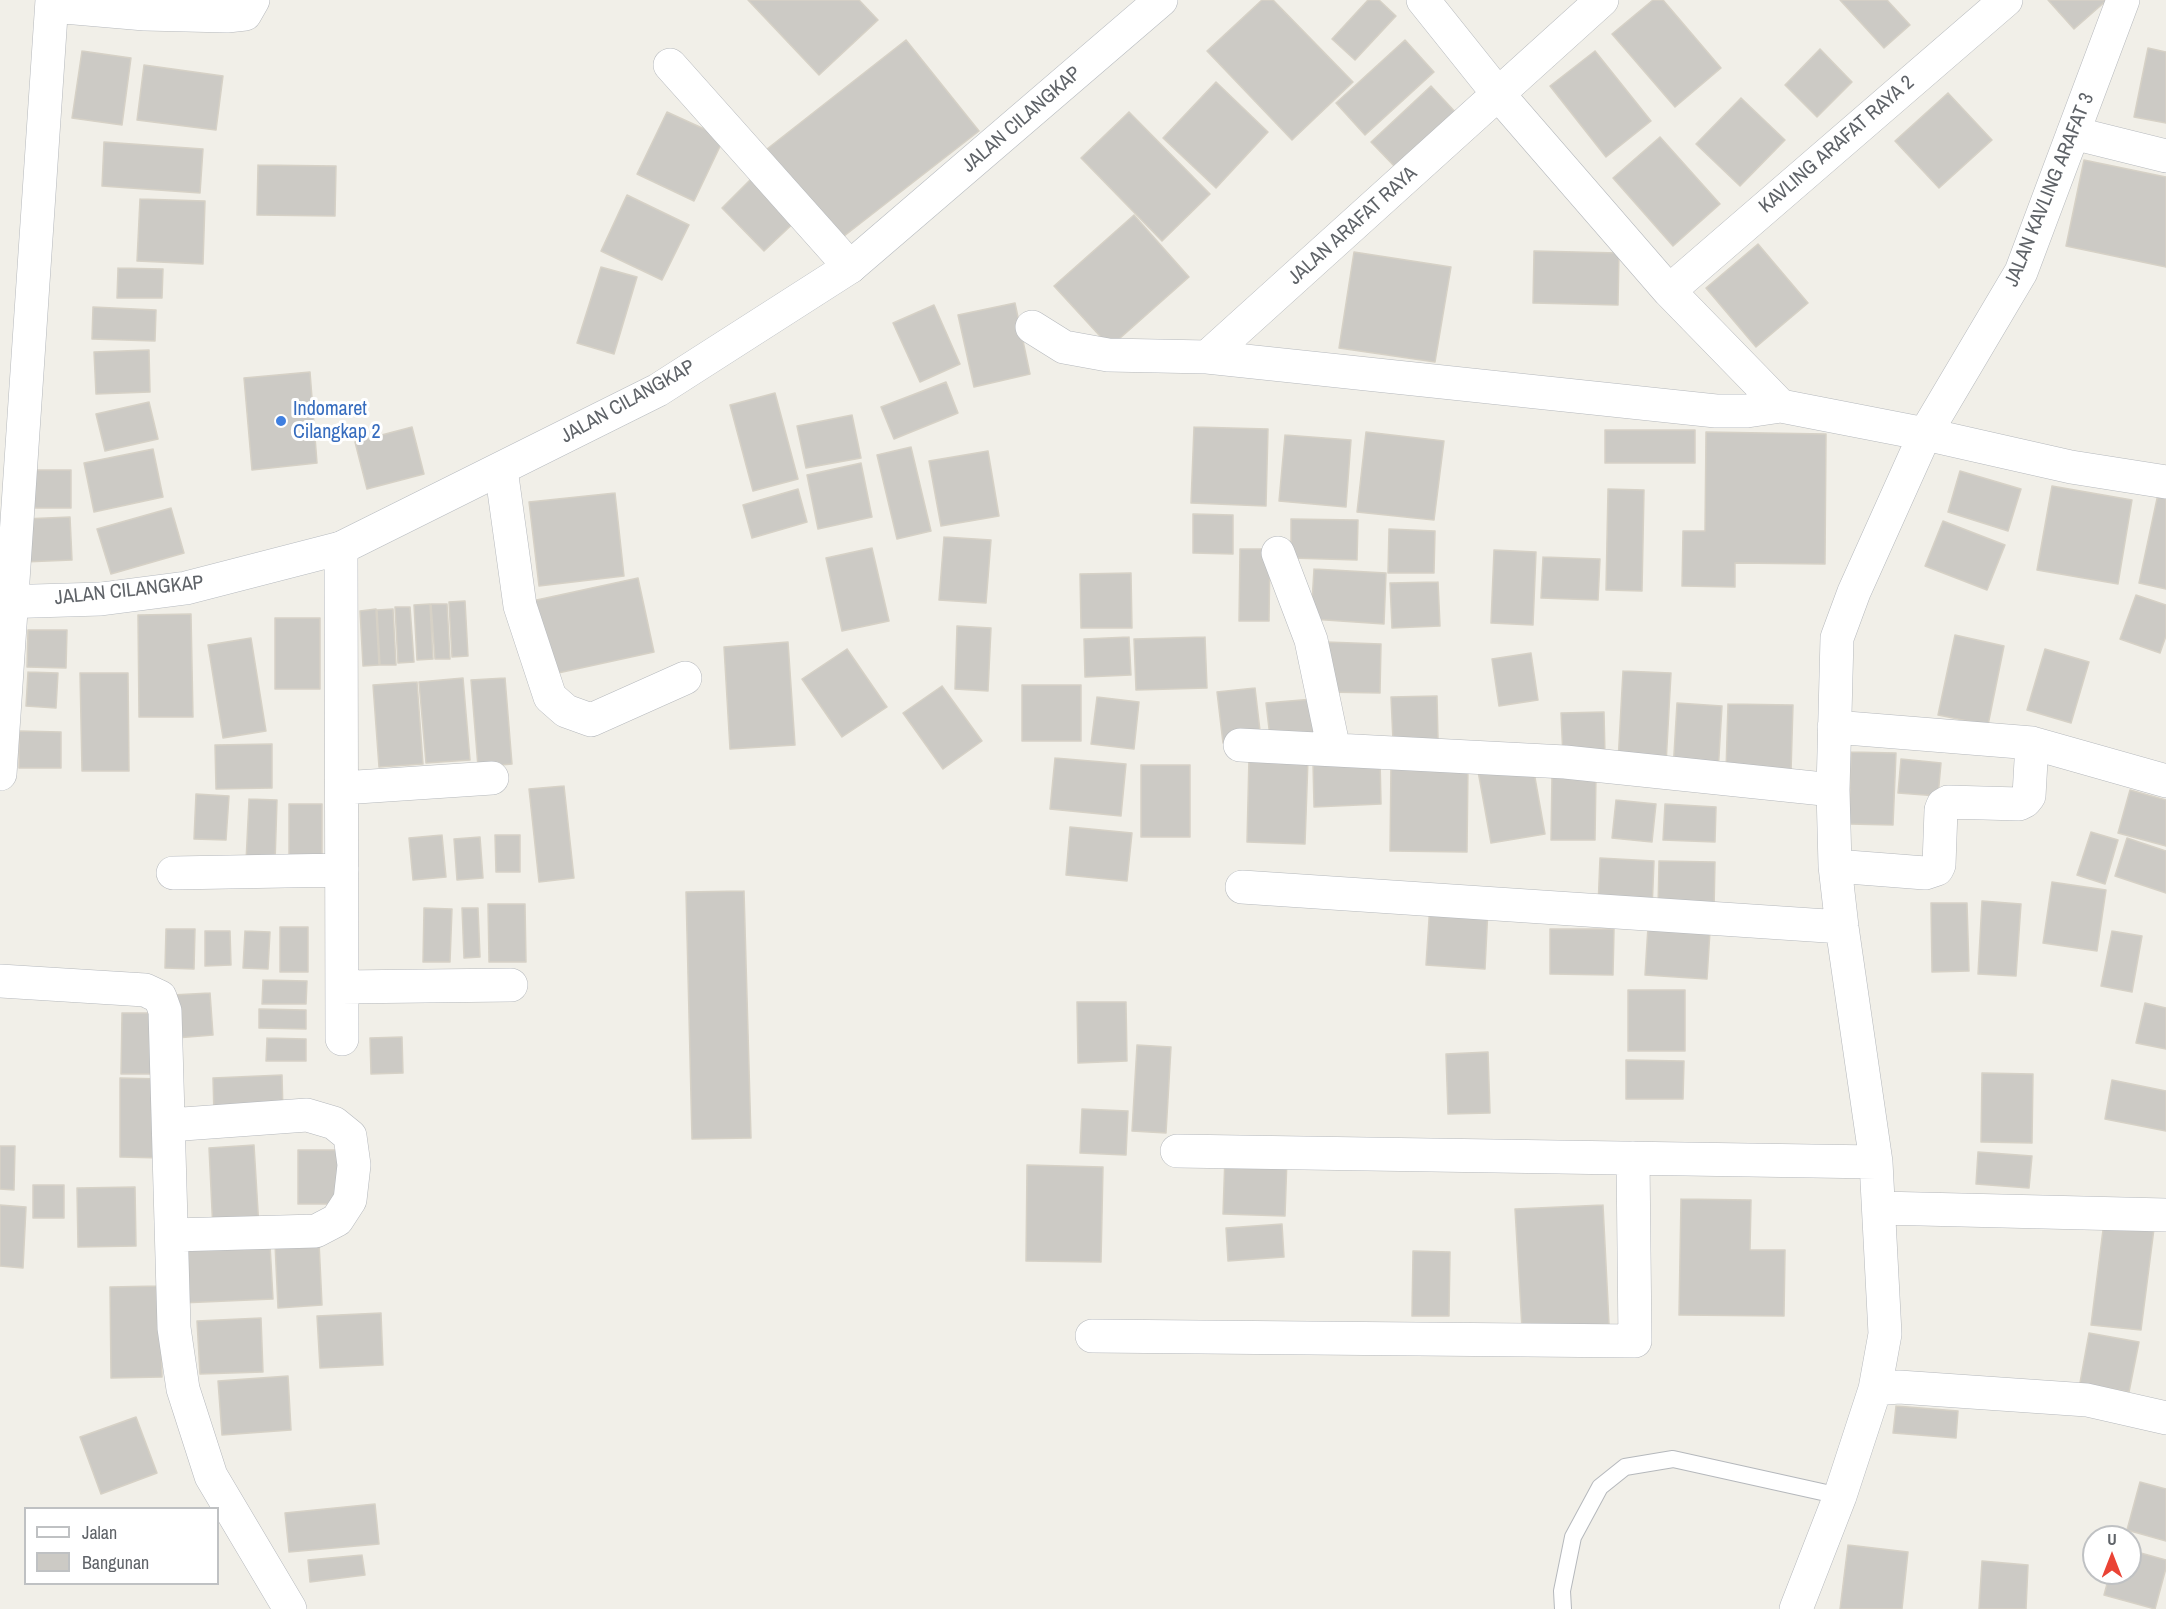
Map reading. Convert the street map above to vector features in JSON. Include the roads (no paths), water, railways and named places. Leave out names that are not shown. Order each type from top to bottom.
[{"type":"street","points":[[0,774],[7,602],[52,3],[145,14],[227,16],[245,14],[253,0]]},
{"type":"street","name":"JALAN CILANGKAP","points":[[7,602],[101,598],[186,588],[341,548],[658,390],[850,267],[1161,0]]},
{"type":"street","points":[[1424,0],[1499,94],[1669,291],[1781,406]]},
{"type":"street","name":"JALAN ARAFAT RAYA","points":[[1207,357],[1602,0]]},
{"type":"street","name":"KAVLING ARAFAT RAYA 2","points":[[1669,291],[2006,0]]},
{"type":"street","name":"JALAN KAVLING ARAFAT 3","points":[[1796,1609],[1840,1496],[1875,1389],[1885,1334],[1876,1162],[1835,866],[1833,790],[1837,638],[1854,592],[1925,434],[2021,272],[2123,0]]},
{"type":"street","points":[[670,65],[850,267]]},
{"type":"street","points":[[2073,133],[2166,156]]},
{"type":"street","points":[[1032,327],[1064,347],[1097,353],[1207,357],[1716,411],[1747,411],[1781,406],[2071,466],[2166,482]]},
{"type":"street","points":[[501,469],[520,606],[550,697],[566,711],[591,720],[685,678]]},
{"type":"street","points":[[341,548],[342,1039]]},
{"type":"street","points":[[1278,554],[1311,640],[1334,750]]},
{"type":"street","points":[[1834,727],[2031,743],[2166,781]]},
{"type":"street","points":[[1835,866],[1925,873],[1937,869],[1940,865],[1943,805],[1948,802],[2019,804],[2025,801],[2029,796],[2031,743]]},
{"type":"street","points":[[1240,745],[1565,762],[1833,790]]},
{"type":"street","points":[[342,788],[492,778]]},
{"type":"street","points":[[173,873],[342,870]]},
{"type":"street","points":[[1242,887],[1842,927]]},
{"type":"street","points":[[0,981],[145,990],[160,997],[165,1011],[174,1328],[183,1389],[211,1476],[290,1609]]},
{"type":"street","points":[[342,987],[512,985]]},
{"type":"street","points":[[169,1125],[307,1115],[334,1123],[350,1136],[354,1165],[350,1200],[337,1220],[316,1231],[173,1235]]},
{"type":"street","points":[[1178,1151],[1876,1162]]},
{"type":"street","points":[[1092,1336],[1635,1341],[1633,1158]]},
{"type":"street","points":[[1880,1208],[2166,1215]]},
{"type":"street","points":[[1875,1389],[1899,1387],[2087,1400],[2166,1418]]},
{"type":"lane","points":[[1563,1609],[1562,1591],[1573,1537],[1600,1487],[1625,1467],[1673,1459],[1840,1496]]},
{"type":"place","name":"Indomaret Cilangkap 2","points":[[281,421]]}]
